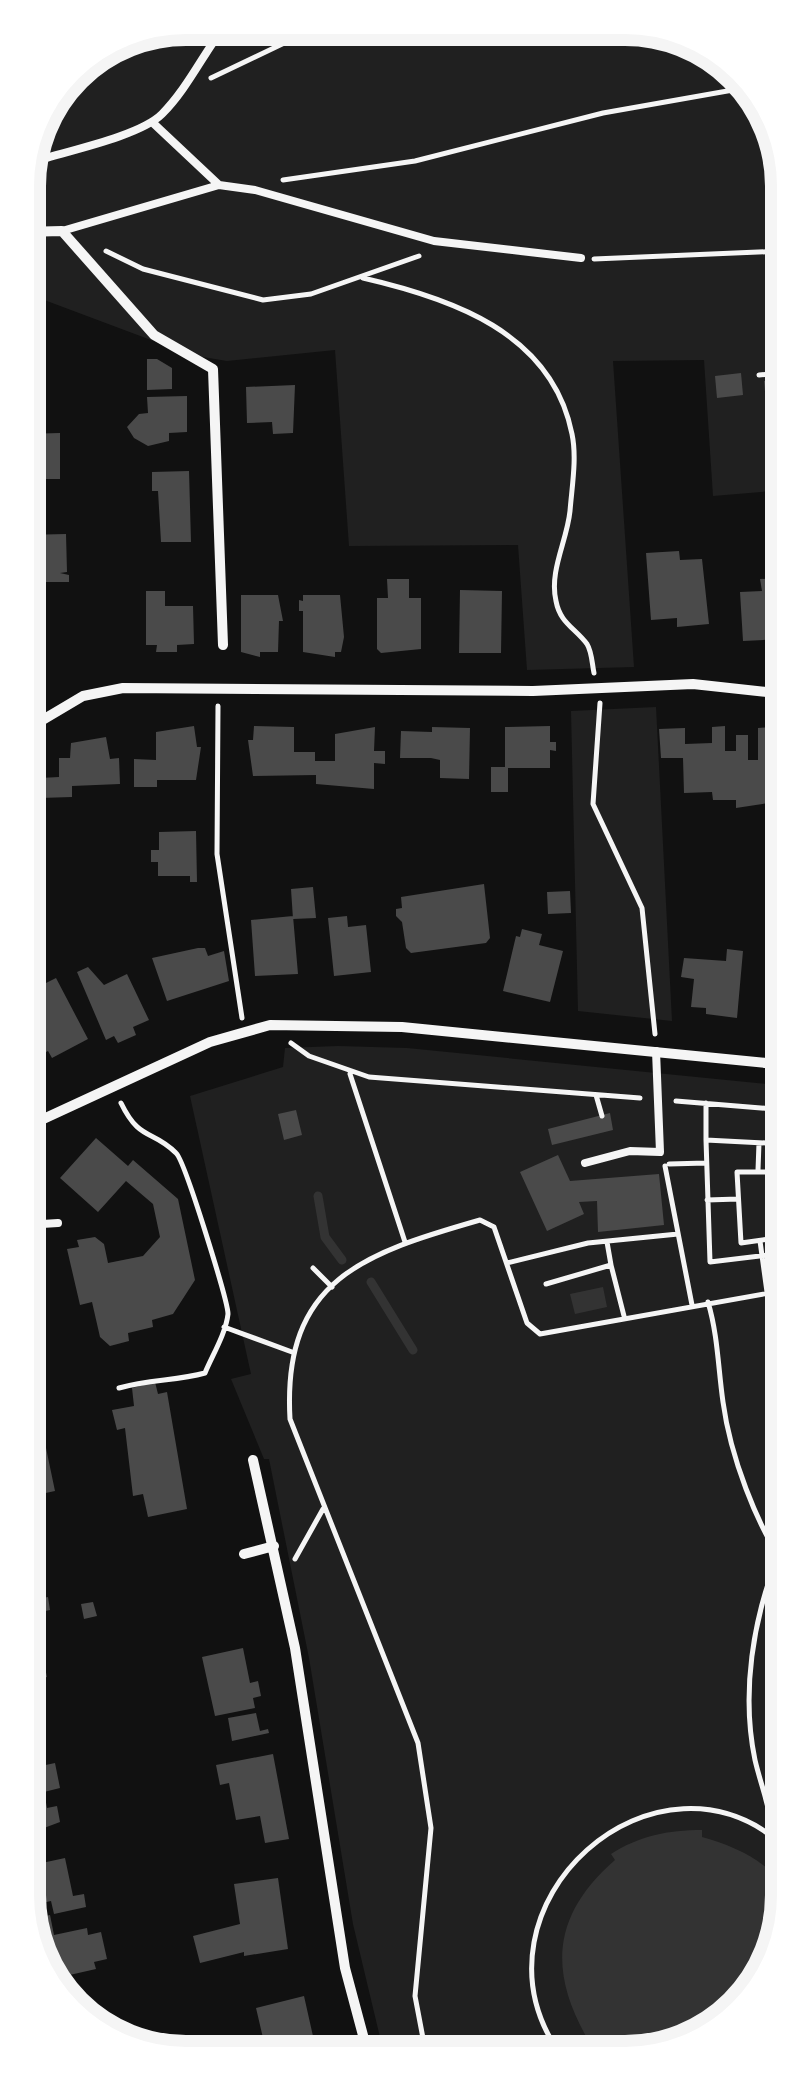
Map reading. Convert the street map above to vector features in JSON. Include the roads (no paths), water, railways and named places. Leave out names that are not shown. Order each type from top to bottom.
[{"type":"street","points":[[40,232],[62,231],[154,335],[213,370],[223,645]]},
{"type":"street","points":[[40,722],[83,696],[123,688],[600,689],[692,684],[771,692]]},
{"type":"street","points":[[40,1121],[244,1030],[270,1025],[402,1027],[771,1063]]},
{"type":"street","points":[[252,1460],[280,1576],[345,1968],[365,2041]]},
{"type":"street","points":[[244,1554],[274,1546]]},
{"type":"lane","points":[[43,158],[152,122],[180,94],[215,40]]},
{"type":"lane","points":[[152,122],[219,186]]},
{"type":"lane","points":[[62,231],[219,186],[255,190],[434,242],[581,258]]},
{"type":"lane","points":[[585,1163],[630,1151],[660,1152],[656,1051]]},
{"type":"lane","points":[[42,1224],[58,1223]]},
{"type":"waterway","points":[[318,1196],[325,1237],[342,1260]]},
{"type":"waterway","points":[[371,1282],[413,1350]]}]
